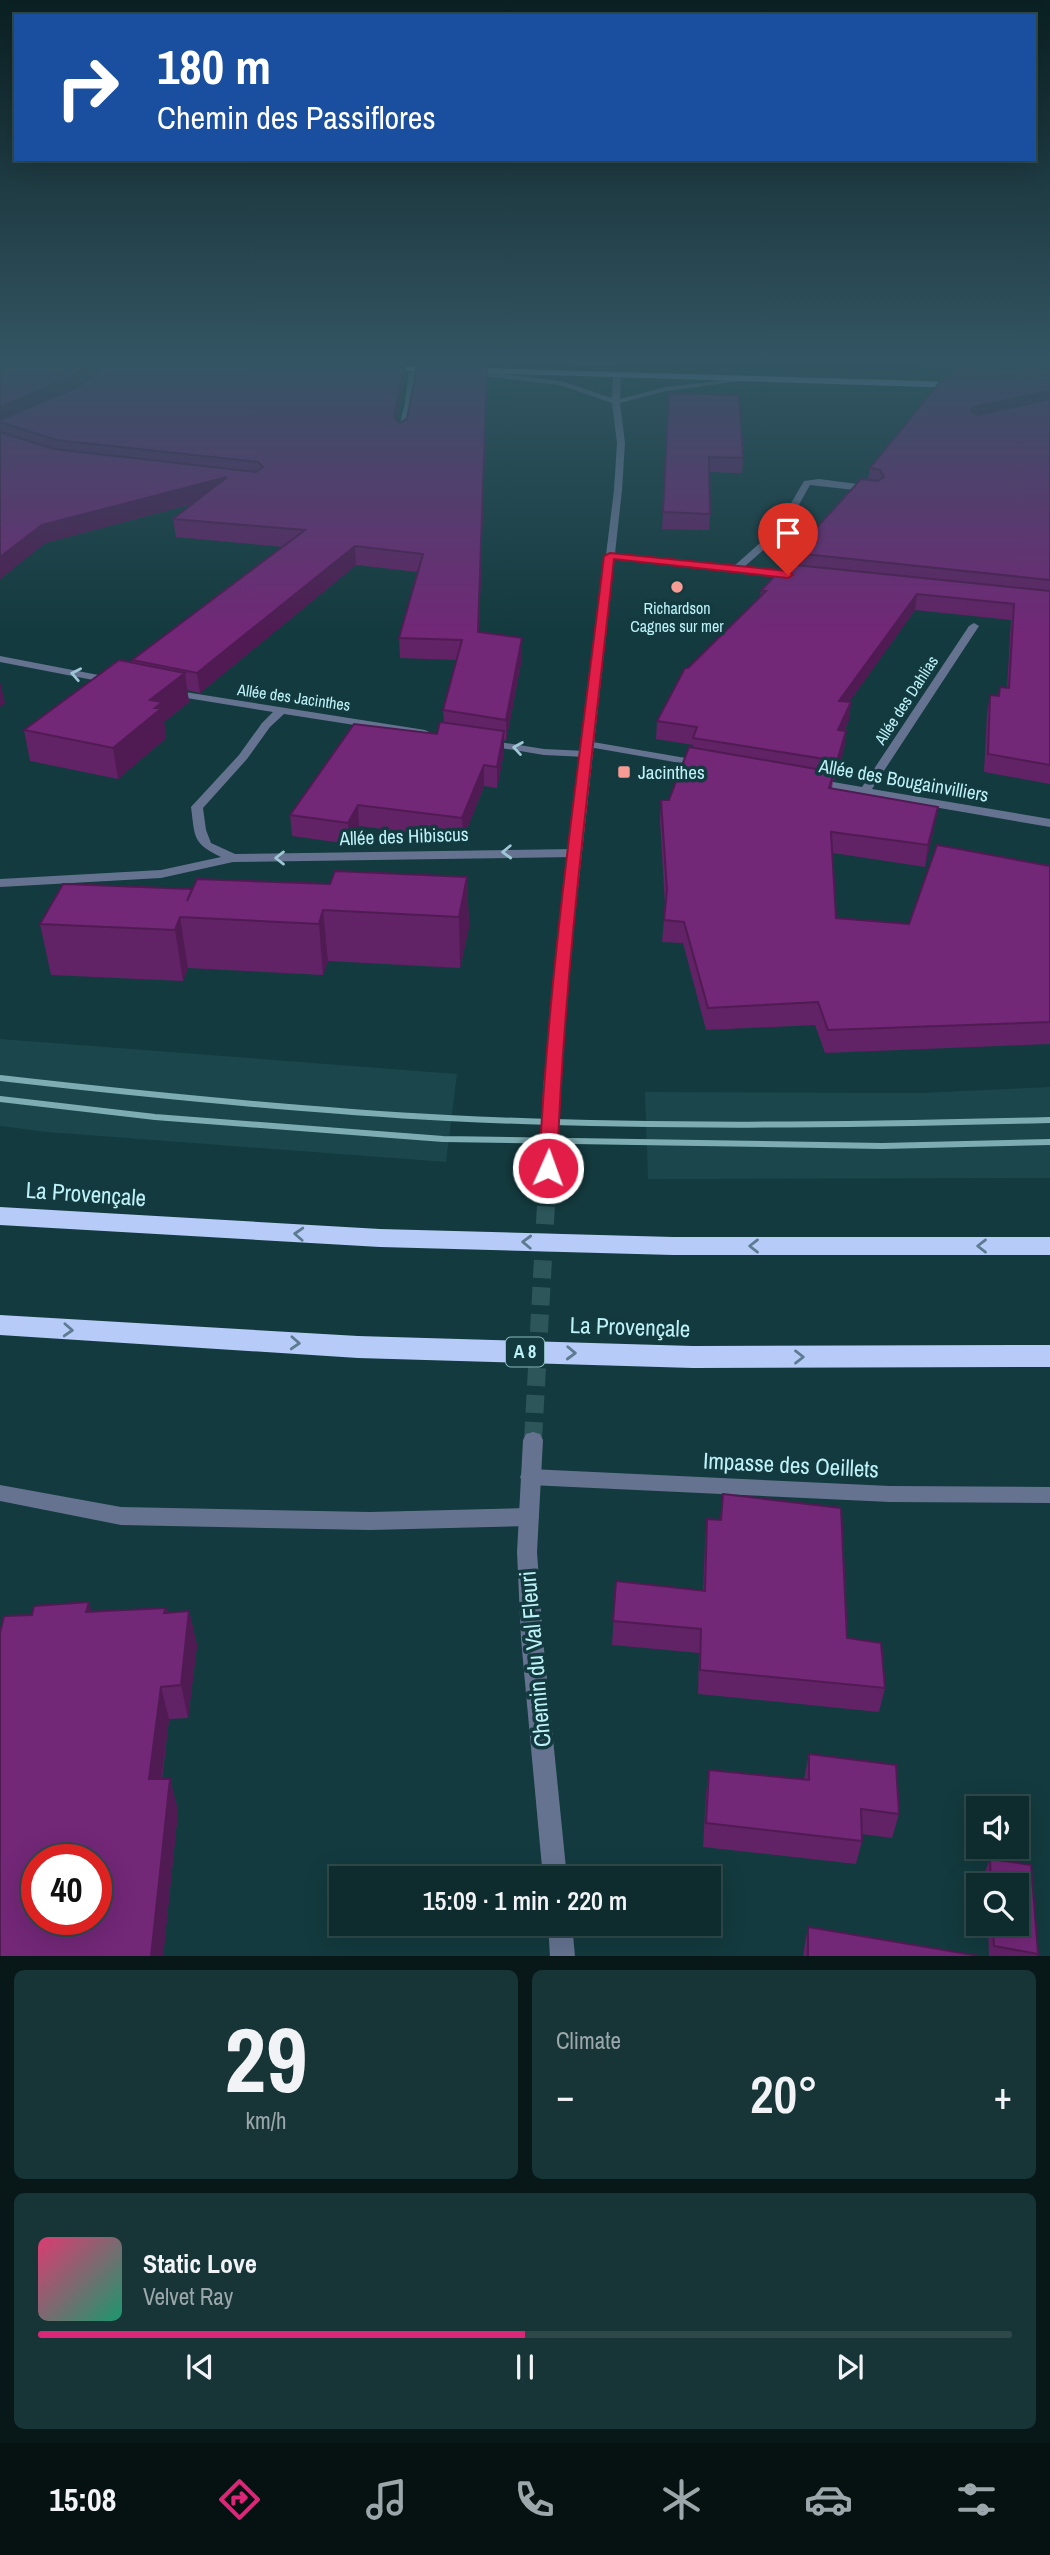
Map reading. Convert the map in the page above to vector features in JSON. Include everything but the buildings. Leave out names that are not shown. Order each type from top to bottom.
[{"type":"highway","name":"La Provençale","points":[[0,1216],[380,1238],[673,1246],[1050,1246]]},
{"type":"highway","name":"La Provençale","points":[[0,1325],[358,1347],[665,1356],[1050,1356]]},
{"type":"street","points":[[548,1168],[551,1089],[620,451]]},
{"type":"street","points":[[736,569],[780,531],[807,483],[819,482],[876,490]]},
{"type":"street","points":[[610,556],[801,576]]},
{"type":"street","name":"Allée des Dahlias","points":[[865,791],[974,626]]},
{"type":"street","points":[[0,659],[122,683]]},
{"type":"street","name":"Allée des Jacinthes","points":[[163,691],[433,734]]},
{"type":"street","points":[[233,858],[206,845],[200,830],[197,807],[281,710]]},
{"type":"street","points":[[474,741],[544,752],[587,749],[719,766]]},
{"type":"street","name":"Allée des Bougainvilliers","points":[[799,780],[1050,822]]},
{"type":"street","name":"Allée des Hibiscus","points":[[0,883],[161,874],[233,858],[575,853]]},
{"type":"street","name":"Chemin du Val Fleuri","points":[[533,1440],[527,1552],[532,1639],[554,1866]]},
{"type":"street","name":"Impasse des Oeillets","points":[[530,1477],[890,1494],[1050,1495]]},
{"type":"street","points":[[0,1493],[121,1516],[370,1521],[529,1517]]},
{"type":"street","points":[[561,1936],[563,1956]]},
{"type":"shaded area","points":[[0,1039],[457,1074],[446,1162],[47,1132],[0,1126]]},
{"type":"shaded area","points":[[1050,1087],[1050,1178],[648,1179],[645,1092],[921,1093]]},
{"type":"tunnel","points":[[533,1440],[548,1168]]},
{"type":"railway","points":[[0,1078],[168,1096],[448,1118],[749,1125],[1050,1120]]},
{"type":"railway","points":[[0,1099],[155,1117],[443,1139],[882,1146],[1050,1142]]},
{"type":"place","name":"Richardson Cagnes sur mer","points":[[677,587]]},
{"type":"place","name":"Jacinthes","points":[[624,772]]},
{"type":"route","points":[[548,1168],[551,1089],[564,952],[610,556],[788,575]]}]
